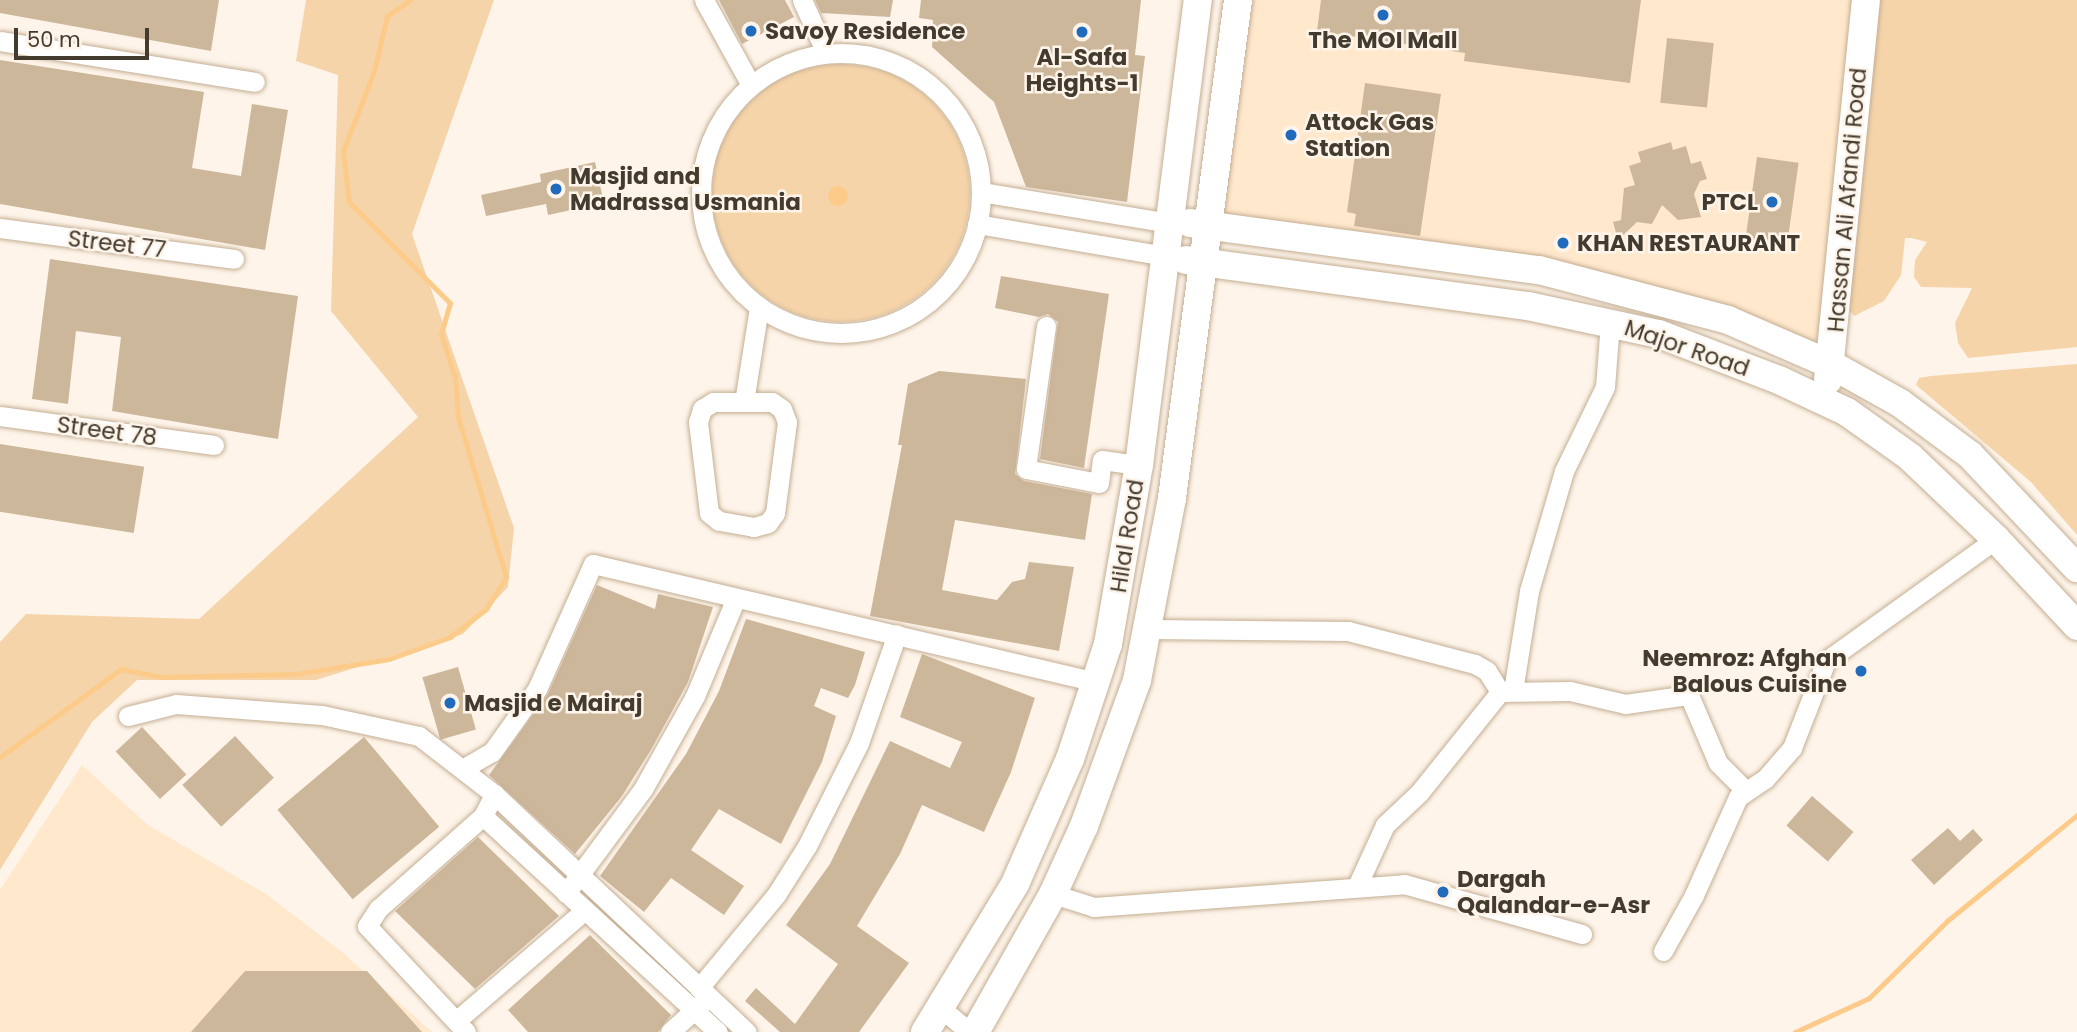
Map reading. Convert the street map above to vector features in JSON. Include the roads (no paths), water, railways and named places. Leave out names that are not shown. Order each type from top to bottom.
[{"type":"street","points":[[704,0],[751,85]]},
{"type":"street","points":[[802,0],[826,53]]},
{"type":"street","name":"Hilal Road","points":[[925,1032],[942,1009],[1015,884],[1070,759],[1108,645],[1139,465],[1198,0]]},
{"type":"street","name":"Hilal Road","points":[[975,1032],[1053,894],[1114,746],[1137,680],[1172,498],[1238,0]]},
{"type":"street","name":"Hassan Ali Afandi Road","points":[[1824,400],[1832,365],[1866,0]]},
{"type":"street","points":[[0,41],[255,82]]},
{"type":"street","points":[[826,53],[857,53],[896,64],[930,85],[958,115],[969,139],[981,192],[978,224],[963,263],[937,295],[903,319],[864,332],[823,332],[789,324],[758,307],[733,283],[715,253],[704,220],[701,185],[708,147],[720,125],[751,85],[786,63],[826,53]]},
{"type":"street","points":[[981,192],[1170,223]]},
{"type":"street","name":"Major Road","points":[[1170,223],[1208,222],[1539,270],[1728,320],[1832,365],[1900,403],[1970,455],[2077,568]]},
{"type":"street","points":[[978,224],[1166,256]]},
{"type":"street","name":"Street 77","points":[[0,228],[234,259]]},
{"type":"street","name":"Major Road","points":[[1166,256],[1203,264],[1528,306],[1610,323],[1659,334],[1824,400],[1910,457],[1996,539],[2077,626]]},
{"type":"street","points":[[744,402],[758,307]]},
{"type":"street","points":[[1358,884],[1385,825],[1419,793],[1506,691],[1529,591],[1563,471],[1605,387],[1610,323]]},
{"type":"street","points":[[1046,326],[1026,469],[1099,483],[1102,460],[1139,465]]},
{"type":"street","points":[[713,402],[744,402],[772,402],[782,409],[787,422],[775,513],[768,523],[754,527],[719,521],[709,513],[698,422],[702,409],[713,402]]},
{"type":"street","name":"Street 78","points":[[0,416],[215,445]]},
{"type":"street","points":[[1663,951],[1695,895],[1732,807],[1745,790],[1765,779],[1792,748],[1826,661],[1996,539]]},
{"type":"street","points":[[464,768],[492,752],[537,689],[593,564],[1096,682]]},
{"type":"street","points":[[566,893],[643,789],[695,696],[736,598]]},
{"type":"street","points":[[1148,629],[1348,631],[1475,664],[1487,671],[1506,691],[1570,691],[1626,704],[1689,695],[1718,763],[1745,790]]},
{"type":"street","points":[[670,1032],[700,998],[776,895],[807,846],[859,743],[897,634]]},
{"type":"street","points":[[128,716],[176,704],[322,715],[419,736],[464,768],[581,876],[700,998],[718,1032]]},
{"type":"street","points":[[494,794],[483,816],[378,909],[367,926],[461,1027],[585,910]]},
{"type":"street","points":[[483,816],[585,910],[747,1032]]},
{"type":"street","points":[[1053,894],[1094,907],[1328,891],[1358,884],[1404,884],[1582,934]]},
{"type":"street","points":[[942,1009],[969,1032]]},
{"type":"waterway","points":[[0,757],[121,669],[161,677],[296,674],[389,659],[450,637],[486,609],[506,577],[458,417],[455,378],[441,334],[450,303],[349,202],[343,151],[374,71],[387,16],[410,0]]},
{"type":"waterway","points":[[1795,1032],[1869,998],[1947,921],[2077,815]]},
{"type":"place","name":"The MOI Mall","points":[[1383,15]]},
{"type":"place","name":"Savoy Residence","points":[[751,31]]},
{"type":"place","name":"Al-Safa Heights-1","points":[[1082,32]]},
{"type":"place","name":"Attock Gas Station","points":[[1291,135]]},
{"type":"place","name":"Masjid and Madrassa Usmania","points":[[556,189]]},
{"type":"place","name":"PTCL","points":[[1772,202]]},
{"type":"place","name":"KHAN RESTAURANT","points":[[1563,243]]},
{"type":"place","name":"Neemroz: Afghan Balous Cuisine","points":[[1861,671]]},
{"type":"place","name":"Masjid e Mairaj","points":[[450,703]]},
{"type":"place","name":"Dargah Qalandar-e-Asr","points":[[1443,892]]}]
